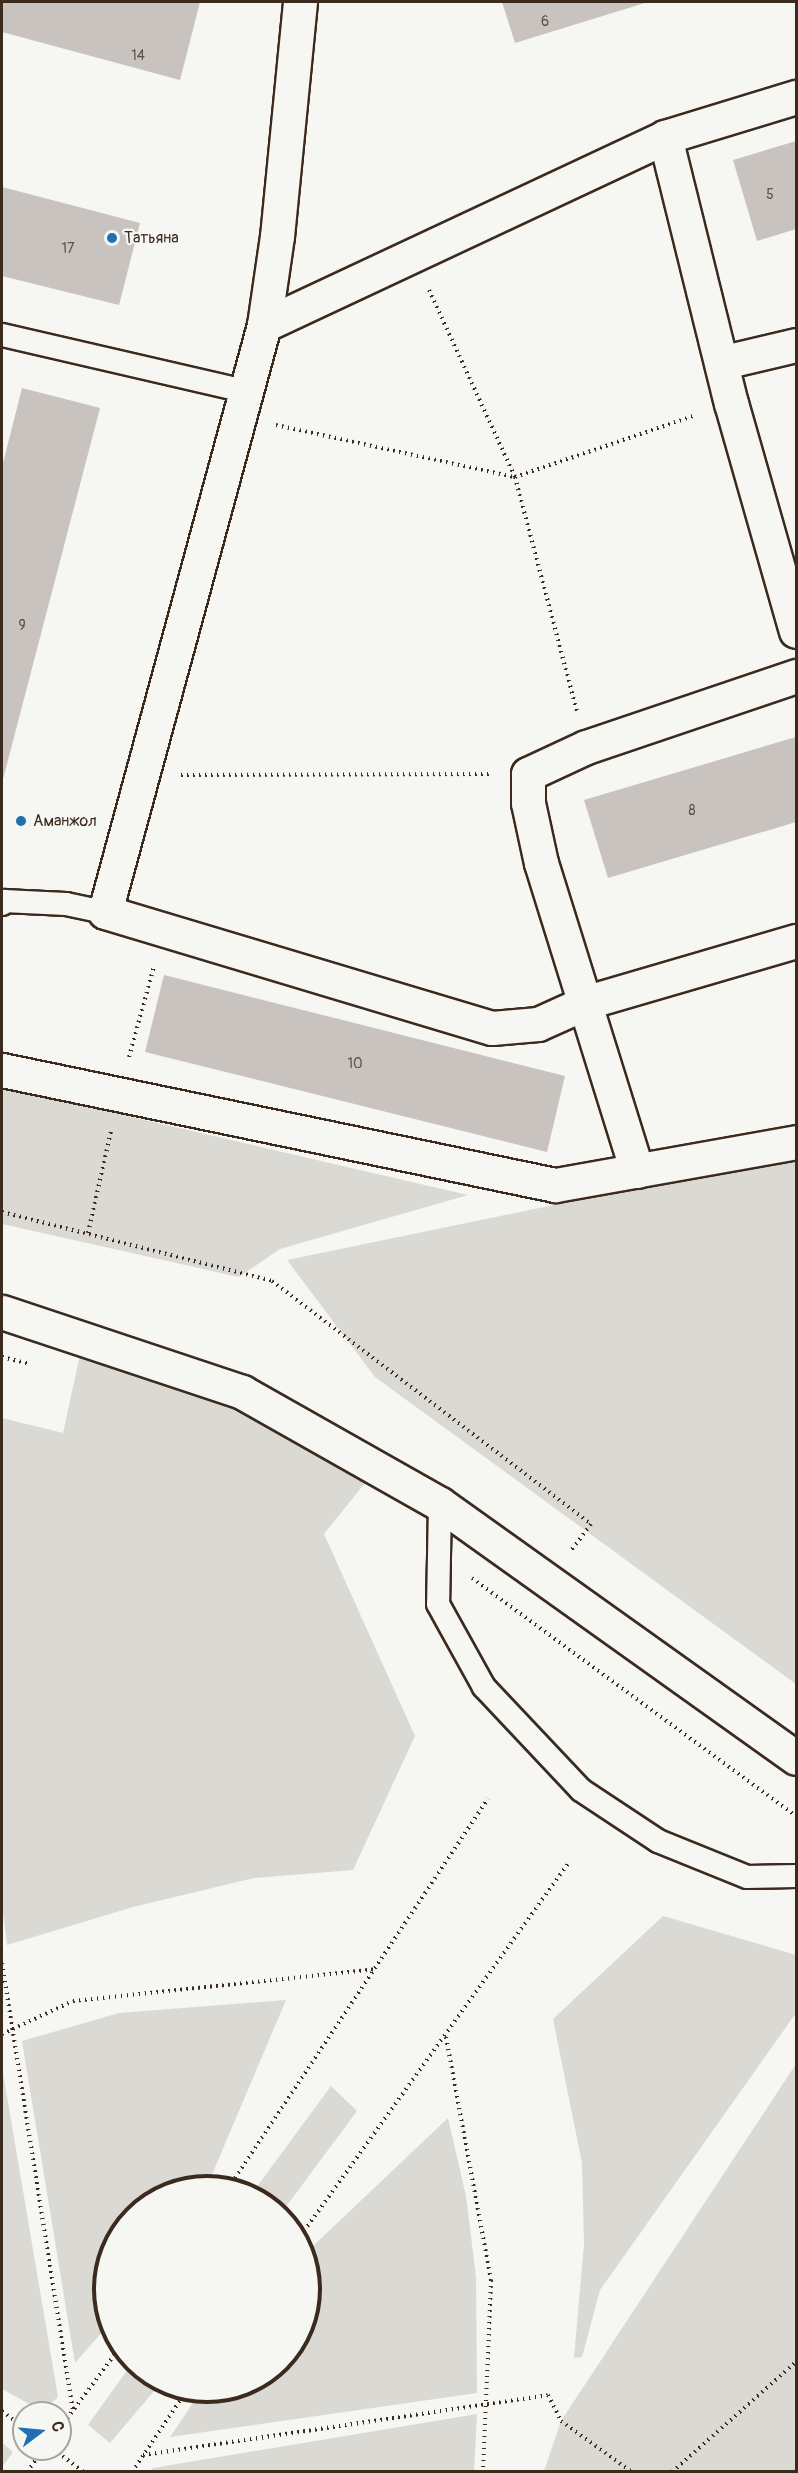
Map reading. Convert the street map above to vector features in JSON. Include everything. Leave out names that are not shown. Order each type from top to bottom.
[{"type":"street","points":[[300,2],[277,236],[264,325],[240,404],[105,912],[492,1028],[538,1024],[587,1002],[796,940]]},
{"type":"street","points":[[264,325],[665,137],[796,97]]},
{"type":"street","points":[[665,137],[723,362],[731,403],[796,631]]},
{"type":"street","points":[[723,362],[796,345]]},
{"type":"street","points":[[637,1171],[587,1002],[541,863],[528,803],[528,774],[586,747],[796,676]]},
{"type":"street","points":[[2,1070],[555,1185],[796,1142]]},
{"type":"street","points":[[2,1312],[242,1392],[440,1504],[796,1758]]},
{"type":"lane","points":[[2,335],[240,404]]},
{"type":"lane","points":[[2,902],[66,904],[105,912]]},
{"type":"lane","points":[[440,1504],[438,1604],[484,1688],[581,1790],[658,1841],[747,1877],[796,1876]]},
{"type":"path","points":[[414,256],[515,477],[586,747]]},
{"type":"path","points":[[240,404],[515,477],[731,403]]},
{"type":"path","points":[[141,775],[528,774]]},
{"type":"path","points":[[2,1212],[272,1281],[591,1524],[548,1581],[525,1617]]},
{"type":"path","points":[[235,2178],[488,1799]]},
{"type":"path","points":[[304,2231],[447,2037],[569,1862]]},
{"type":"path","points":[[2,1963],[73,2410]]},
{"type":"path","points":[[2,2034],[73,2001],[375,1969]]},
{"type":"path","points":[[447,2037],[490,2280],[483,2472]]},
{"type":"path","points":[[196,2175],[235,2178],[271,2195],[300,2222],[304,2231],[316,2258],[320,2297],[311,2335],[289,2367],[258,2391],[220,2402],[181,2399],[155,2390],[133,2374],[115,2354],[98,2318],[94,2279],[104,2241],[126,2209],[168,2183],[196,2175]]},
{"type":"path","points":[[73,2410],[115,2354]]},
{"type":"path","points":[[672,2472],[796,2362]]},
{"type":"path","points":[[143,2455],[548,2395],[561,2421],[632,2472]]},
{"type":"path","points":[[132,2472],[181,2399]]},
{"type":"path","points":[[69,2461],[84,2472]]},
{"type":"shaded area","points":[[2,1087],[468,1195],[280,1249],[239,1277],[2,1224]]},
{"type":"shaded area","points":[[796,1155],[796,1684],[375,1377],[287,1260]]},
{"type":"shaded area","points":[[80,1355],[224,1400],[369,1478],[324,1534],[415,1736],[353,1870],[254,1878],[133,1907],[7,1945],[2,1904],[2,1418],[63,1433]]},
{"type":"shaded area","points":[[663,1916],[796,1955],[796,2013],[600,2290],[582,2357],[574,2358],[584,2244],[582,2163],[553,2019]]},
{"type":"shaded area","points":[[286,2000],[211,2177],[196,2175],[158,2186],[126,2209],[104,2241],[94,2279],[98,2318],[104,2330],[75,2363],[22,2041],[119,2013]]},
{"type":"shaded area","points":[[796,2064],[796,2471],[544,2471],[561,2421]]},
{"type":"shaded area","points":[[2,2067],[58,2397],[53,2401],[24,2401],[2,2389]]},
{"type":"shaded area","points":[[331,2086],[357,2111],[285,2208],[256,2188]]},
{"type":"shaded area","points":[[448,2118],[466,2196],[476,2277],[477,2393],[170,2437],[195,2400],[220,2402],[257,2391],[289,2367],[311,2335],[320,2297],[312,2247]]},
{"type":"shaded area","points":[[128,2369],[155,2390],[110,2443],[88,2425]]},
{"type":"shaded area","points":[[477,2414],[474,2471],[150,2471],[153,2468]]},
{"type":"shaded area","points":[[2,2443],[12,2453],[2,2467]]},
{"type":"building","points":[[2,2],[200,2],[180,80],[2,32]]},
{"type":"building","points":[[502,2],[648,2],[515,43]]},
{"type":"building","points":[[796,141],[796,229],[757,241],[733,160]]},
{"type":"building","points":[[2,187],[140,223],[119,305],[2,276]]},
{"type":"building","points":[[22,388],[100,408],[2,783],[2,467]]},
{"type":"building","points":[[796,737],[796,822],[608,878],[584,800]]},
{"type":"building","points":[[164,975],[565,1076],[547,1152],[145,1052]]},
{"type":"place","name":"Татьяна","points":[[112,238]]},
{"type":"place","name":"Аманжол","points":[[21,821]]}]
